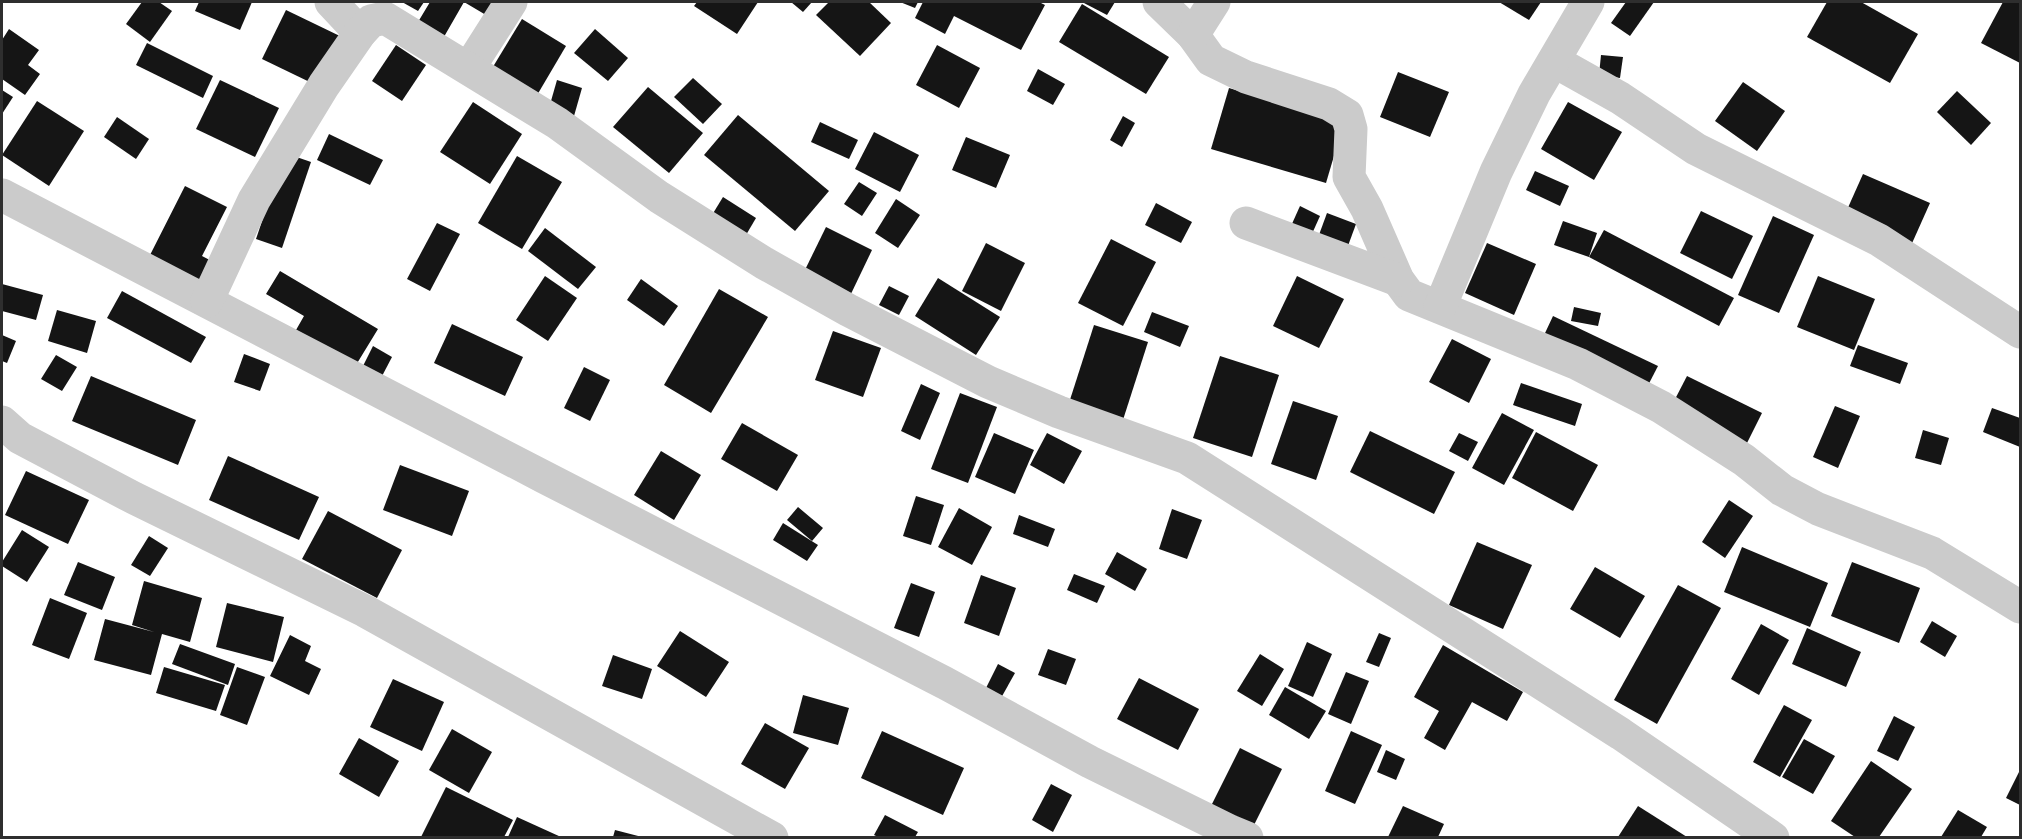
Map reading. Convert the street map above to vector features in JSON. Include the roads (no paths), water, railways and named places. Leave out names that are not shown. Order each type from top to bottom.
[{"type":"street","points":[[331,2],[360,33]]},
{"type":"street","points":[[469,68],[511,2]]},
{"type":"street","points":[[1159,2],[1192,34],[1211,60],[1246,77],[1329,104],[1347,115],[1351,129],[1349,177],[1367,209],[1398,280],[1409,294],[1578,364],[1661,407],[1744,460],[1782,490],[1818,509],[1932,554],[2020,607]]},
{"type":"street","points":[[1192,34],[1214,2]]},
{"type":"street","points":[[1440,307],[1496,172],[1534,94],[1588,2]]},
{"type":"street","points":[[207,301],[254,200],[324,85],[360,33],[371,21],[384,18],[557,123],[659,197],[764,263],[988,382],[1059,412],[1187,458],[1621,734],[1773,837]]},
{"type":"street","points":[[1554,61],[1620,98],[1696,149],[1878,240],[2020,332]]},
{"type":"street","points":[[2,195],[945,683],[1090,762],[1230,831],[1247,837]]},
{"type":"street","points":[[1246,223],[1398,280]]},
{"type":"street","points":[[2,422],[20,438],[134,498],[364,611],[772,837]]}]
